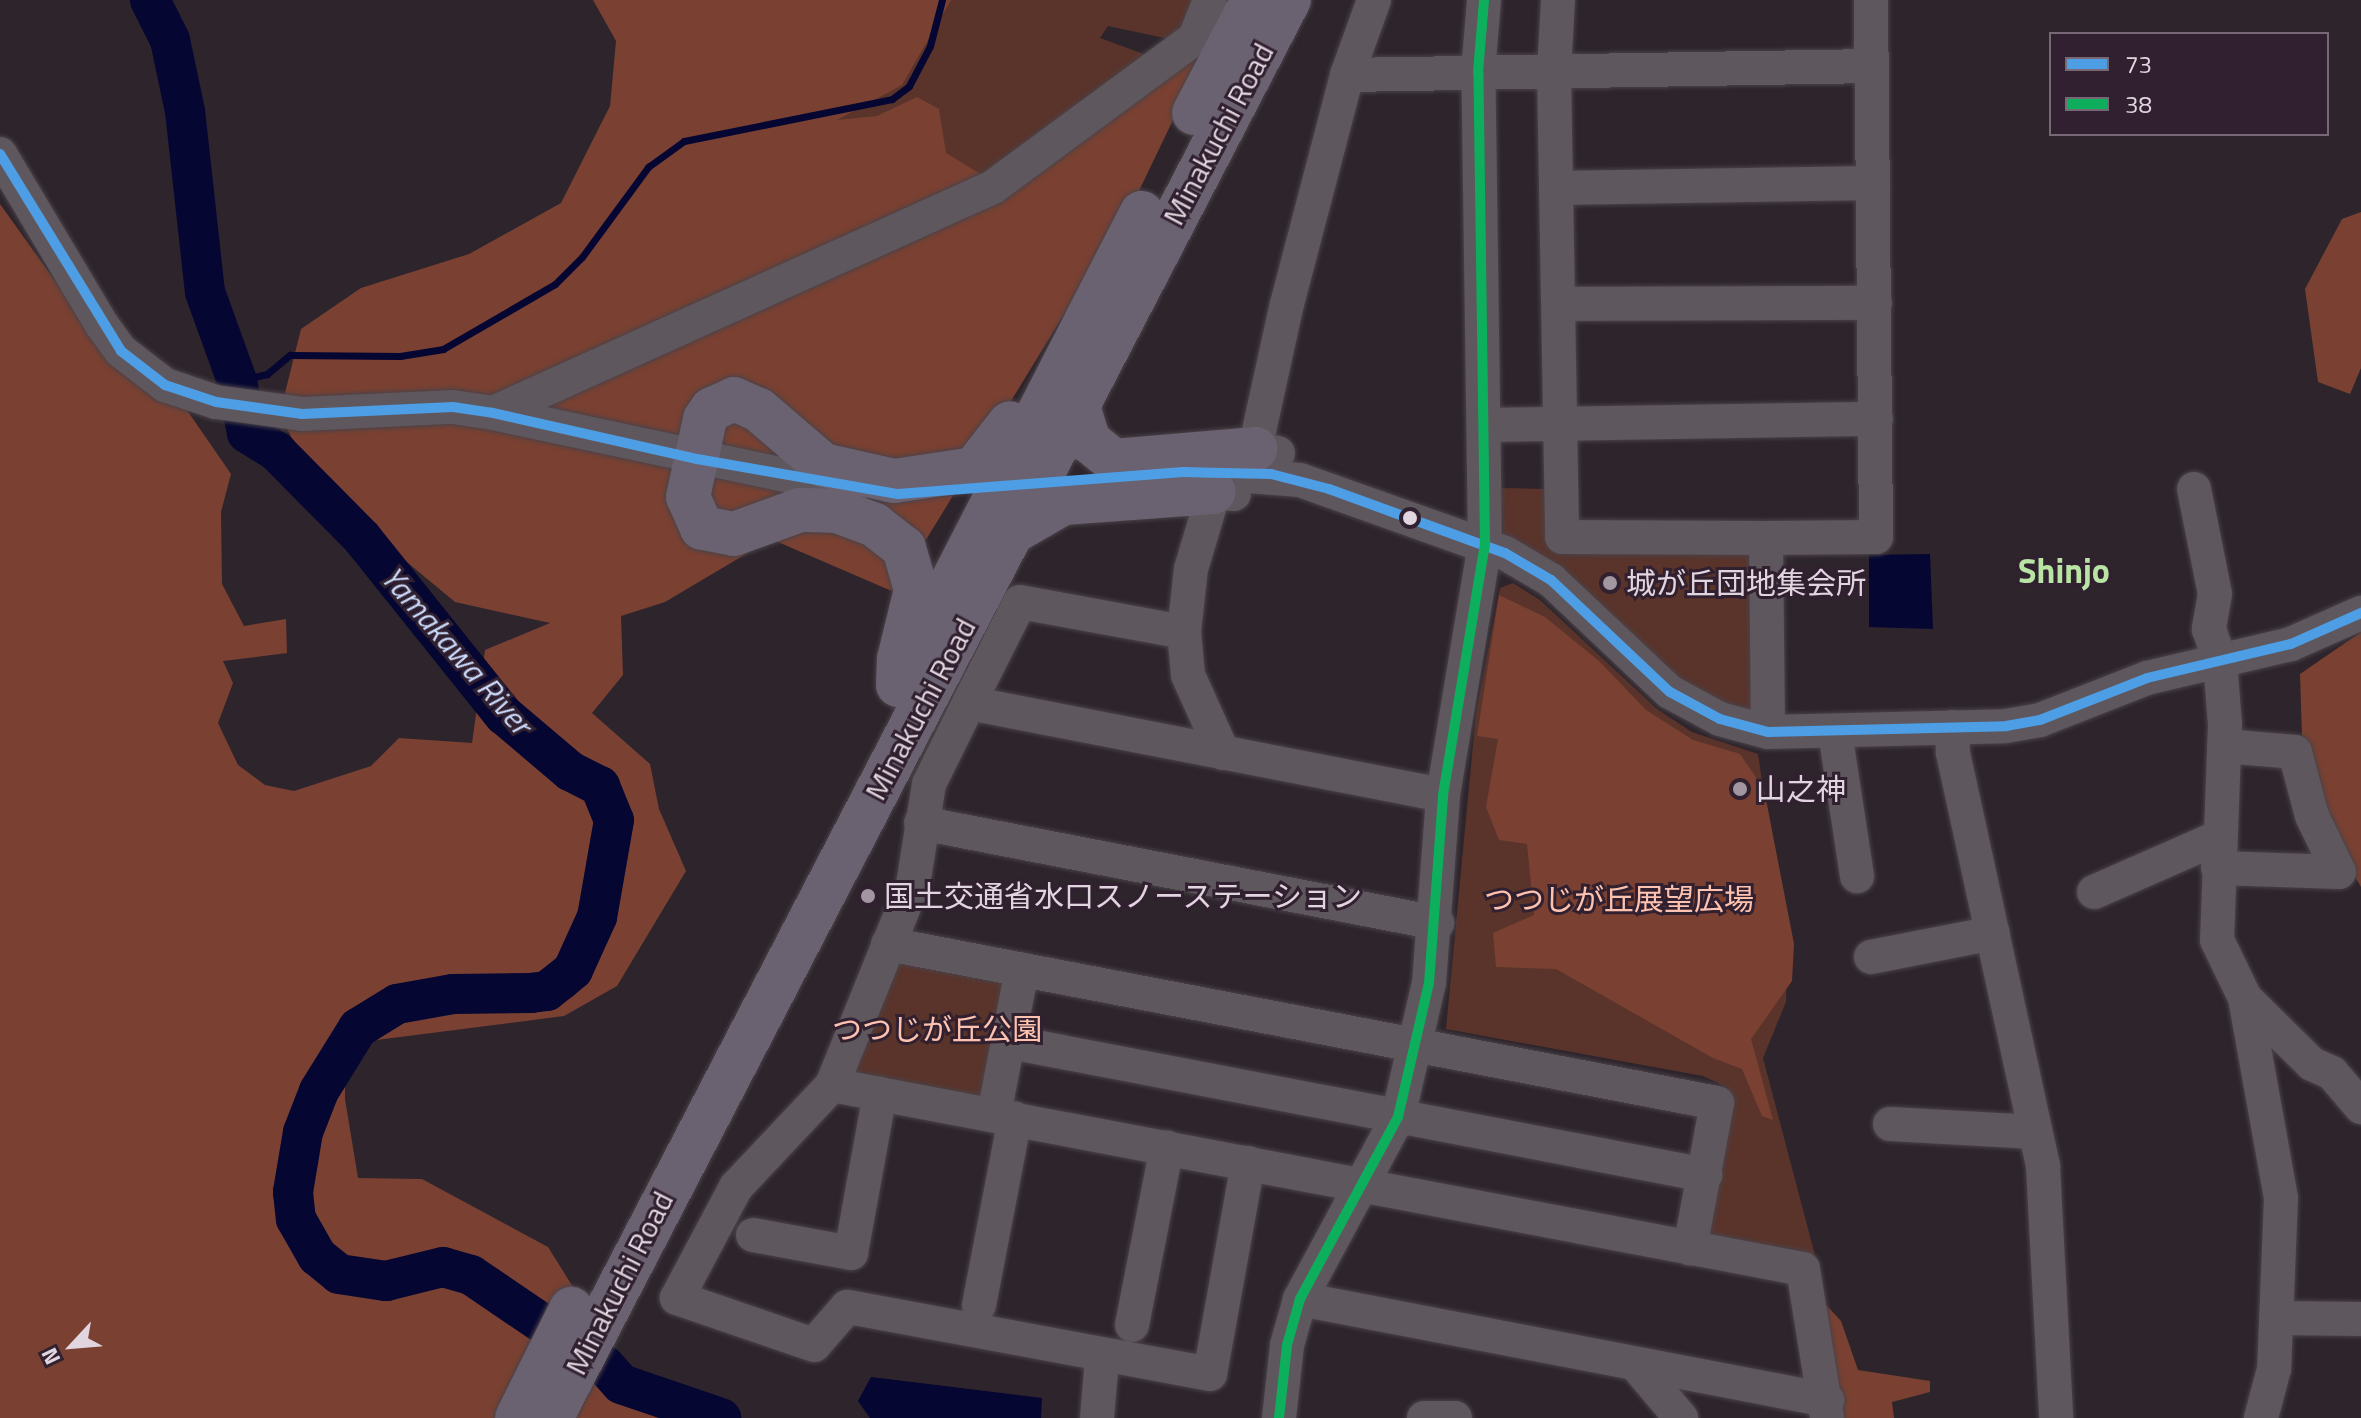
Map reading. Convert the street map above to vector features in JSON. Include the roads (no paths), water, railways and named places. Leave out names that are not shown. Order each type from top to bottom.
[{"type":"highway","name":"Minakuchi Road","points":[[594,1298],[1013,533],[1289,0]]},
{"type":"highway","name":"Minakuchi Road","points":[[517,1418],[550,1397],[594,1298],[898,685],[1083,327],[1222,9]]},
{"type":"highway","points":[[898,685],[899,659],[916,590],[913,567],[894,536],[855,516],[821,510],[800,510],[734,534],[702,528],[688,505],[697,459],[712,409],[734,399],[759,410],[823,465],[843,471],[894,481],[971,471],[990,454],[1062,336],[1083,327]]},
{"type":"highway","points":[[1078,406],[1089,441],[1114,461],[1255,449]]},
{"type":"highway","points":[[1013,533],[1063,503],[1214,492]]},
{"type":"street","points":[[1374,0],[1347,75],[1255,449],[1329,465],[1353,478],[1379,510]]},
{"type":"street","points":[[1279,1418],[1287,1345],[1300,1299],[1398,1117],[1418,1043],[1437,923],[1443,795],[1485,544],[1486,425],[1478,72],[1484,0]]},
{"type":"street","points":[[1558,0],[1554,71],[1562,537],[1766,538],[1876,537],[1871,0]]},
{"type":"street","points":[[493,413],[993,187],[1195,38],[1222,9]]},
{"type":"street","points":[[1347,75],[1872,66]]},
{"type":"street","points":[[0,154],[121,351],[165,385],[216,402],[261,410],[369,414],[453,407],[493,413],[697,459],[873,492],[969,492]]},
{"type":"street","points":[[1556,188],[1873,183]]},
{"type":"street","points":[[1559,304],[1875,303]]},
{"type":"street","points":[[1486,425],[1876,419]]},
{"type":"street","points":[[1056,485],[1183,472],[1255,473],[1300,480],[1379,510],[1485,544],[1551,580],[1670,692],[1720,719],[1768,732],[1952,727],[2040,720],[2147,678],[2291,644],[2361,613]]},
{"type":"street","points":[[2194,489],[2215,594],[2209,629],[2220,661],[2224,746],[2217,940],[2245,998],[2281,1198],[2271,1390],[2261,1418]]},
{"type":"street","points":[[1223,753],[1188,675],[1184,632],[1191,569],[1214,492],[1270,495],[1343,516],[1379,510]]},
{"type":"street","points":[[1766,538],[1768,732]]},
{"type":"street","points":[[1184,632],[1020,602],[929,784],[913,885],[832,1085],[736,1187],[677,1298],[814,1345],[847,1307],[1102,1358],[1210,1374],[1248,1163]]},
{"type":"street","points":[[969,703],[1443,795]]},
{"type":"street","points":[[1952,727],[1953,753],[2043,1166],[2056,1418]]},
{"type":"street","points":[[1835,732],[1857,876]]},
{"type":"street","points":[[2094,892],[2218,852],[2339,872],[2312,816],[2295,752],[2224,746]]},
{"type":"street","points":[[921,823],[1437,923]]},
{"type":"street","points":[[1871,958],[1993,933]]},
{"type":"street","points":[[888,944],[1418,1043],[1717,1103],[1690,1249]]},
{"type":"street","points":[[979,1305],[1004,1116],[1010,1042],[1022,970]]},
{"type":"street","points":[[2245,998],[2312,1064],[2332,1073],[2361,1107]]},
{"type":"street","points":[[1010,1042],[1705,1175]]},
{"type":"street","points":[[832,1085],[1803,1269],[1827,1409],[1638,1367],[1300,1299]]},
{"type":"street","points":[[753,1235],[851,1253],[880,1094]]},
{"type":"street","points":[[1890,1124],[2035,1132]]},
{"type":"street","points":[[1132,1325],[1167,1147]]},
{"type":"street","points":[[2276,1318],[2361,1319]]},
{"type":"street","points":[[1097,1418],[1102,1358]]},
{"type":"street","points":[[1638,1367],[1681,1418]]},
{"type":"street","points":[[1424,1418],[1455,1418]]},
{"type":"waterway","name":"Yamakawa River","points":[[150,0],[170,40],[185,111],[205,292],[237,381],[247,433],[277,452],[362,538],[504,715],[570,771],[600,786],[614,820],[597,917],[573,970],[561,980],[547,991],[453,994],[397,1004],[358,1028],[319,1091],[303,1132],[293,1192],[296,1219],[317,1256],[339,1274],[386,1281],[443,1267],[471,1275],[605,1366],[621,1384],[721,1418]]},
{"type":"waterway","points":[[237,381],[267,374],[290,355],[400,356],[443,349],[555,284],[582,257],[648,167],[684,141],[892,99],[909,86],[930,46],[942,0]]},
{"type":"place","name":"城が丘団地集会所","points":[[1610,583]]},
{"type":"place","name":"山之神","points":[[1740,789]]},
{"type":"place","name":"国土交通省水口スノーステーション","points":[[868,896]]},
{"type":"district","name":"Shinjo","points":[[2064,571]]},
{"type":"park label","name":"つつじが丘展望広場","points":[[1619,899]]},
{"type":"park label","name":"つつじが丘公園","points":[[937,1029]]}]
